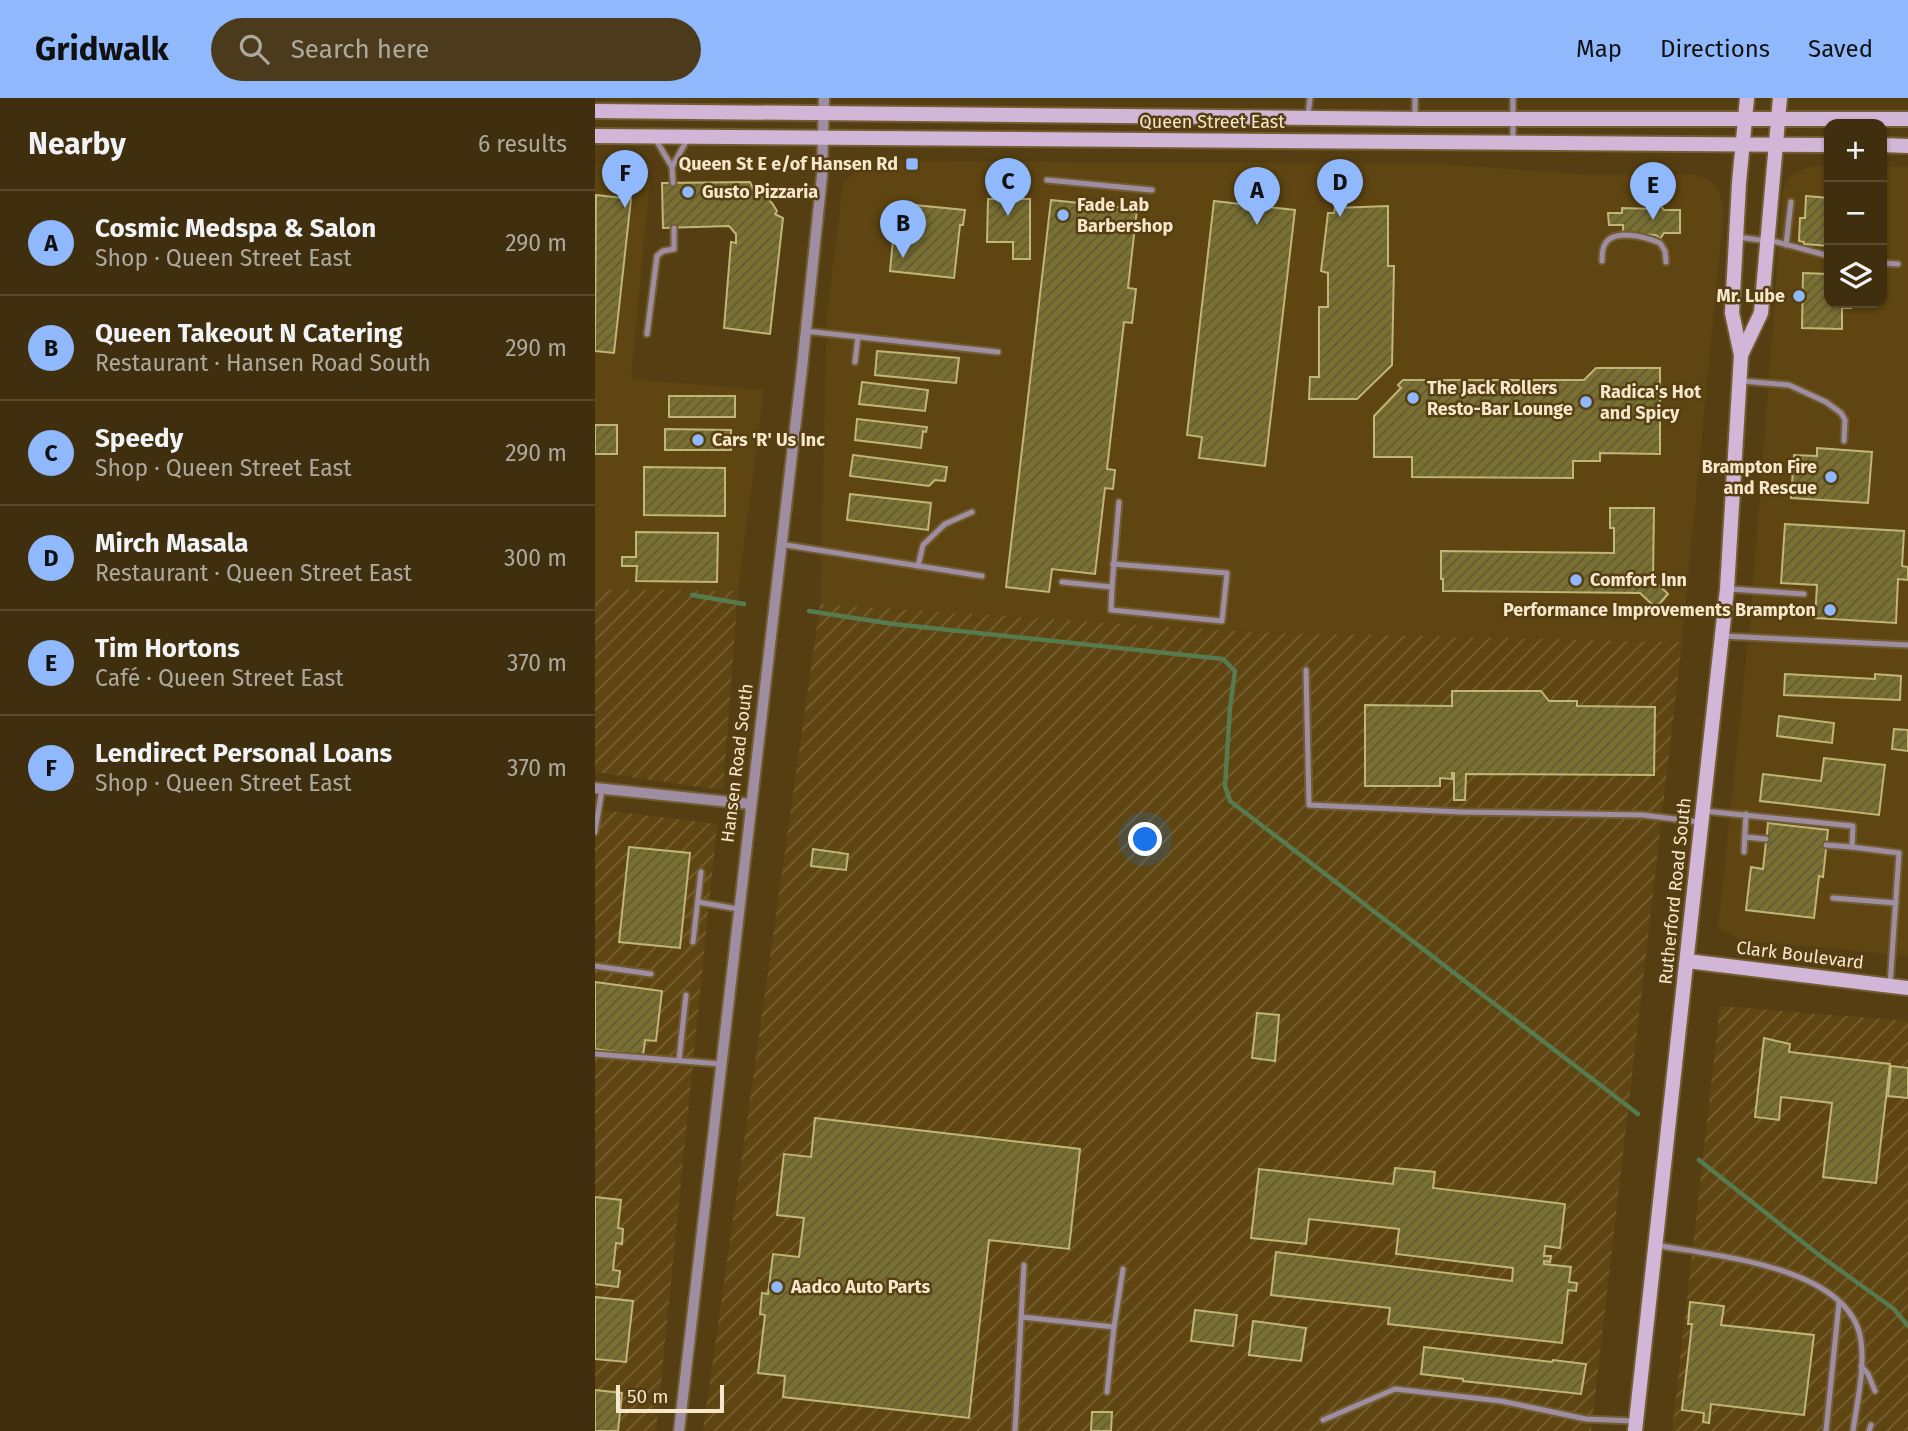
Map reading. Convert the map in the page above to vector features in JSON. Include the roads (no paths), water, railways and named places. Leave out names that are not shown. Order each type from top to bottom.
[{"type":"main road","name":"Rutherford Road South","points":[[1636,1426],[1727,589],[1741,355],[1733,313],[1736,237],[1748,98]]},
{"type":"main road","name":"Rutherford Road South","points":[[1741,355],[1761,313],[1780,98]]},
{"type":"main road","name":"Queen Street East","points":[[595,111],[823,105],[1308,117],[1908,119]]},
{"type":"main road","name":"Queen Street East","points":[[595,136],[1824,145]]},
{"type":"main road","points":[[1887,145],[1908,146]]},
{"type":"main road","name":"Clark Boulevard","points":[[1687,961],[1908,988]]},
{"type":"street","name":"Hansen Road South","points":[[679,1431],[822,176],[823,105]]},
{"type":"street","points":[[599,788],[750,804]]},
{"type":"lane","points":[[1308,117],[1310,98]]},
{"type":"lane","points":[[1415,98],[1415,118]]},
{"type":"lane","points":[[1513,98],[1513,143]]},
{"type":"lane","points":[[654,137],[672,167],[673,183]]},
{"type":"lane","points":[[672,167],[688,137]]},
{"type":"lane","points":[[1047,180],[1153,190]]},
{"type":"lane","points":[[1786,245],[1791,202]]},
{"type":"lane","points":[[647,334],[657,256],[663,251],[674,249],[674,228]]},
{"type":"lane","points":[[1602,261],[1606,241],[1617,236],[1633,236],[1660,243],[1665,251],[1666,262]]},
{"type":"lane","points":[[1736,237],[1767,240],[1824,255]]},
{"type":"lane","points":[[1887,263],[1898,264]]},
{"type":"lane","points":[[805,331],[998,352]]},
{"type":"lane","points":[[855,362],[858,337]]},
{"type":"lane","points":[[1739,380],[1789,385],[1826,402],[1846,420],[1845,441]]},
{"type":"lane","points":[[1113,564],[1227,573],[1221,621],[1111,610],[1111,587],[1113,564],[1119,502]]},
{"type":"lane","points":[[918,566],[923,545],[945,524],[972,512]]},
{"type":"lane","points":[[781,544],[982,576]]},
{"type":"lane","points":[[1062,582],[1111,587]]},
{"type":"lane","points":[[1727,589],[1804,594]]},
{"type":"lane","points":[[1723,636],[1908,645]]},
{"type":"lane","points":[[1306,670],[1309,805],[1461,812],[1703,817],[1747,814],[1853,826],[1852,847]]},
{"type":"lane","points":[[595,832],[599,788]]},
{"type":"lane","points":[[1744,852],[1747,814]]},
{"type":"lane","points":[[1745,837],[1766,839]]},
{"type":"lane","points":[[1826,845],[1899,853],[1890,985]]},
{"type":"lane","points":[[693,942],[701,872]]},
{"type":"lane","points":[[1833,898],[1896,903]]},
{"type":"lane","points":[[698,902],[738,909]]},
{"type":"lane","points":[[595,966],[651,974]]},
{"type":"lane","points":[[679,1060],[686,995]]},
{"type":"lane","points":[[595,1054],[720,1064]]},
{"type":"lane","points":[[1656,1245],[1776,1267],[1804,1277],[1850,1313],[1861,1339],[1861,1366],[1853,1431]]},
{"type":"lane","points":[[1014,1431],[1024,1265]]},
{"type":"lane","points":[[1107,1392],[1123,1269]]},
{"type":"lane","points":[[1826,1431],[1839,1303]]},
{"type":"lane","points":[[1022,1317],[1114,1327]]},
{"type":"lane","points":[[1861,1366],[1868,1374],[1875,1391]]},
{"type":"lane","points":[[1323,1420],[1395,1390],[1501,1401],[1586,1419],[1636,1426]]},
{"type":"waterway","points":[[692,595],[744,604]]},
{"type":"waterway","points":[[809,611],[893,624],[1223,659],[1235,671],[1225,786],[1230,801],[1638,1114]]},
{"type":"waterway","points":[[1699,1160],[1819,1255],[1894,1309],[1908,1326]]},
{"type":"place","name":"Queen St E e/of Hansen Rd","points":[[912,164]]},
{"type":"place","name":"Gusto Pizzaria","points":[[688,192]]},
{"type":"place","name":"Lendirect Personal Loans","points":[[625,208]]},
{"type":"place","name":"Fade Lab Barbershop","points":[[1063,215]]},
{"type":"place","name":"Speedy","points":[[1008,216]]},
{"type":"place","name":"Mirch Masala","points":[[1340,217]]},
{"type":"place","name":"Tim Hortons","points":[[1653,220]]},
{"type":"place","name":"Cosmic Medspa & Salon","points":[[1257,225]]},
{"type":"place","name":"Queen Takeout N Catering","points":[[903,258]]},
{"type":"place","name":"Mr. Lube","points":[[1799,296]]},
{"type":"place","name":"The Jack Rollers Resto-Bar Lounge","points":[[1413,398]]},
{"type":"place","name":"Radica's Hot and Spicy","points":[[1586,402]]},
{"type":"place","name":"Cars 'R' Us Inc","points":[[698,440]]},
{"type":"place","name":"Brampton Fire and Rescue","points":[[1831,477]]},
{"type":"place","name":"Comfort Inn","points":[[1576,580]]},
{"type":"place","name":"Performance Improvements Brampton","points":[[1830,610]]},
{"type":"place","name":"Aadco Auto Parts","points":[[777,1287]]}]
